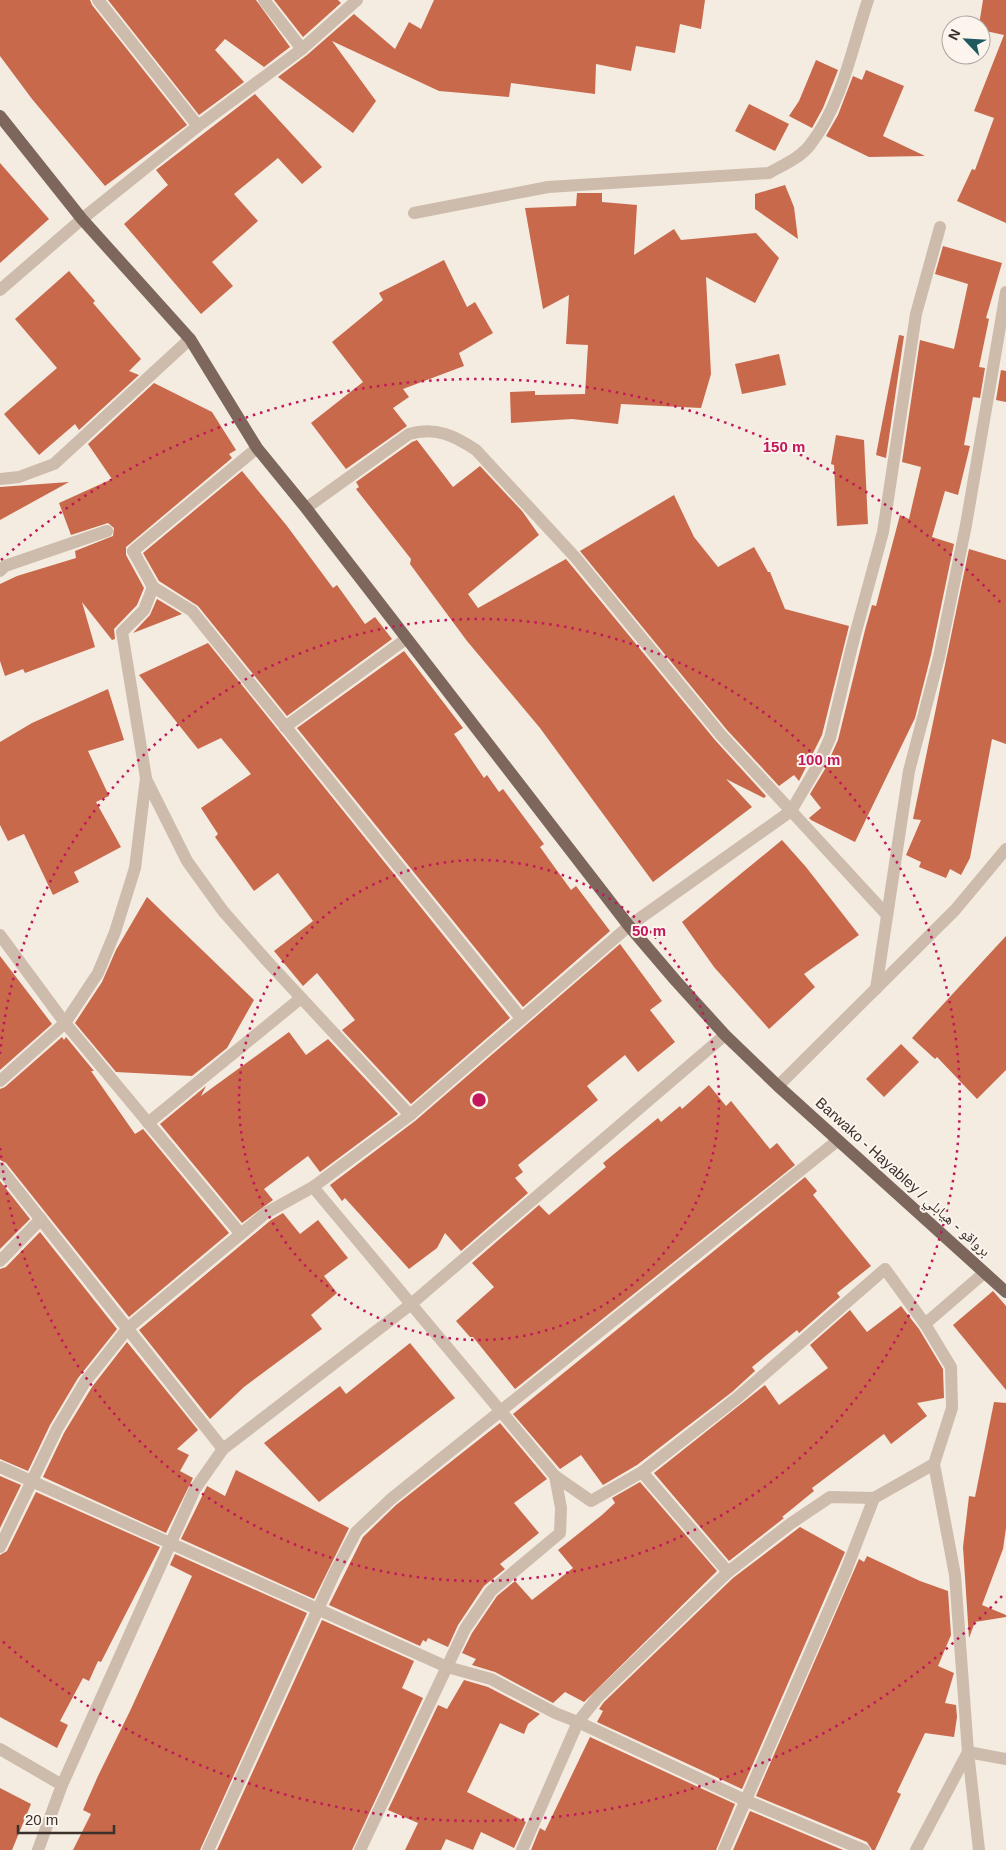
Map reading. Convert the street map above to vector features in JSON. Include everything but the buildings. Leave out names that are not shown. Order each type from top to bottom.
[{"type":"main road","name":"Barwako - Hayabley / برواقو - هيابلي","points":[[0,116],[82,219],[190,340],[257,448],[306,508],[629,926],[724,1035],[1006,1292]]},
{"type":"street","points":[[98,0],[198,126]]},
{"type":"street","points":[[264,0],[302,48]]},
{"type":"street","points":[[0,290],[82,219],[198,126],[302,48],[357,0]]},
{"type":"street","points":[[414,213],[548,187],[769,173],[795,158],[810,146],[835,102],[868,0]]},
{"type":"street","points":[[0,1547],[57,1428],[85,1382],[128,1328],[266,1213],[313,1187],[410,1115],[520,1018],[629,926],[791,811],[818,765],[830,738],[852,646],[883,532],[916,314],[940,228]]},
{"type":"street","points":[[876,989],[909,772],[939,657],[964,534],[1006,292]]},
{"type":"street","points":[[0,479],[19,477],[54,464],[190,340]]},
{"type":"street","points":[[306,508],[410,434],[418,431],[442,432],[460,439],[476,450],[575,557],[721,735],[887,915]]},
{"type":"street","points":[[257,448],[133,551],[153,587],[192,610],[520,1018]]},
{"type":"street","points":[[0,571],[5,566],[107,530]]},
{"type":"street","points":[[0,1081],[65,1024],[98,973],[116,932],[135,868],[146,778],[122,632],[144,610],[153,587]]},
{"type":"street","points":[[285,727],[406,639]]},
{"type":"street","points":[[146,778],[187,860],[223,911],[410,1115]]},
{"type":"street","points":[[778,1086],[955,910],[1006,849]]},
{"type":"street","points":[[0,935],[65,1024],[240,1233]]},
{"type":"street","points":[[148,1123],[301,998]]},
{"type":"street","points":[[38,1850],[62,1785],[195,1489],[223,1449],[410,1305],[724,1035]]},
{"type":"street","points":[[208,1850],[356,1532],[392,1499],[500,1410],[837,1140]]},
{"type":"street","points":[[0,1168],[223,1449]]},
{"type":"street","points":[[313,1187],[555,1476],[592,1501],[642,1472],[737,1398],[884,1269],[924,1324],[951,1367],[952,1408],[934,1464],[955,1575],[968,1752],[979,1850]]},
{"type":"street","points":[[0,1261],[41,1219]]},
{"type":"street","points":[[924,1324],[984,1273]]},
{"type":"street","points":[[522,1850],[578,1722],[598,1697],[728,1572],[790,1524],[830,1497],[874,1498],[934,1464]]},
{"type":"street","points":[[0,1467],[170,1544],[319,1608],[447,1667],[491,1679],[555,1714],[578,1722],[747,1800],[864,1850]]},
{"type":"street","points":[[642,1472],[728,1572]]},
{"type":"street","points":[[360,1850],[466,1629],[491,1591],[560,1533],[561,1508],[555,1476]]},
{"type":"street","points":[[724,1850],[845,1573],[874,1498]]},
{"type":"street","points":[[0,1749],[62,1785]]},
{"type":"street","points":[[968,1752],[1006,1758]]},
{"type":"street","points":[[916,1850],[968,1752]]}]
